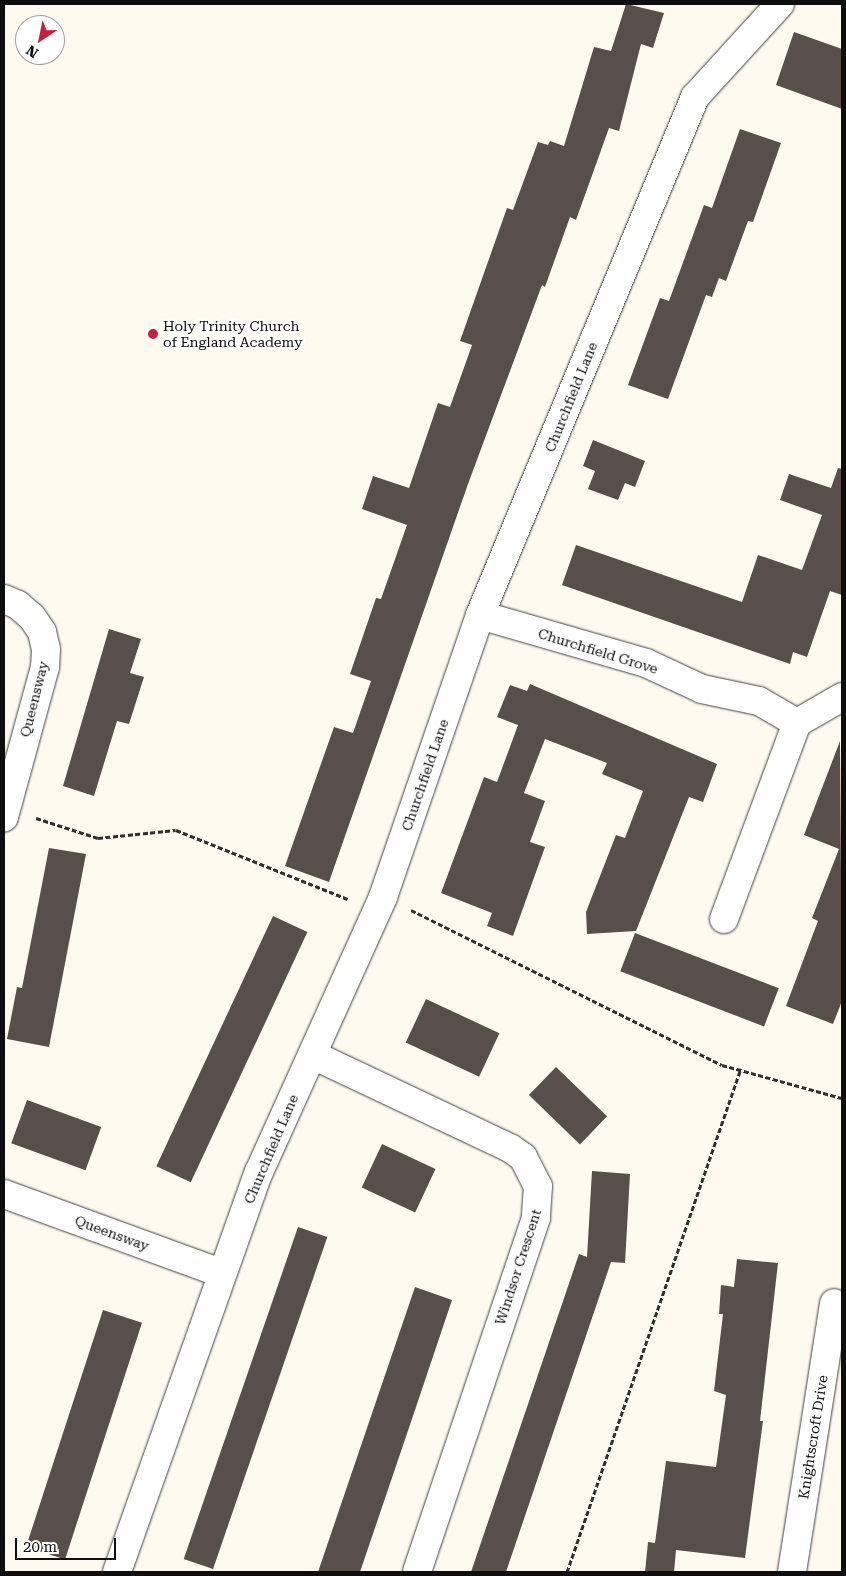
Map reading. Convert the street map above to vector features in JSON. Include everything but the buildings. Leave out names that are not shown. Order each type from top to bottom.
[{"type":"street","name":"Churchfield Lane","points":[[117,1572],[221,1273],[259,1172],[384,897],[480,615],[695,97],[775,5]]},
{"type":"street","name":"Queensway","points":[[4,598],[18,605],[32,617],[42,632],[46,649],[45,667],[5,812]]},
{"type":"street","name":"Churchfield Grove","points":[[480,615],[646,663],[702,689],[758,701],[797,723]]},
{"type":"street","points":[[724,919],[797,723],[842,697]]},
{"type":"street","name":"Windsor Crescent","points":[[312,1055],[510,1148],[523,1157],[538,1186],[536,1218],[417,1572]]},
{"type":"street","name":"Queensway","points":[[4,1194],[221,1273]]},
{"type":"street","name":"Knightscroft Drive","points":[[792,1572],[834,1303]]},
{"type":"path","points":[[5,812],[98,838],[176,830],[345,899],[384,897],[722,1065],[740,1068],[842,1098]]},
{"type":"path","points":[[567,1572],[740,1068]]},
{"type":"place","name":"Holy Trinity Church of England Academy","points":[[153,334]]}]
